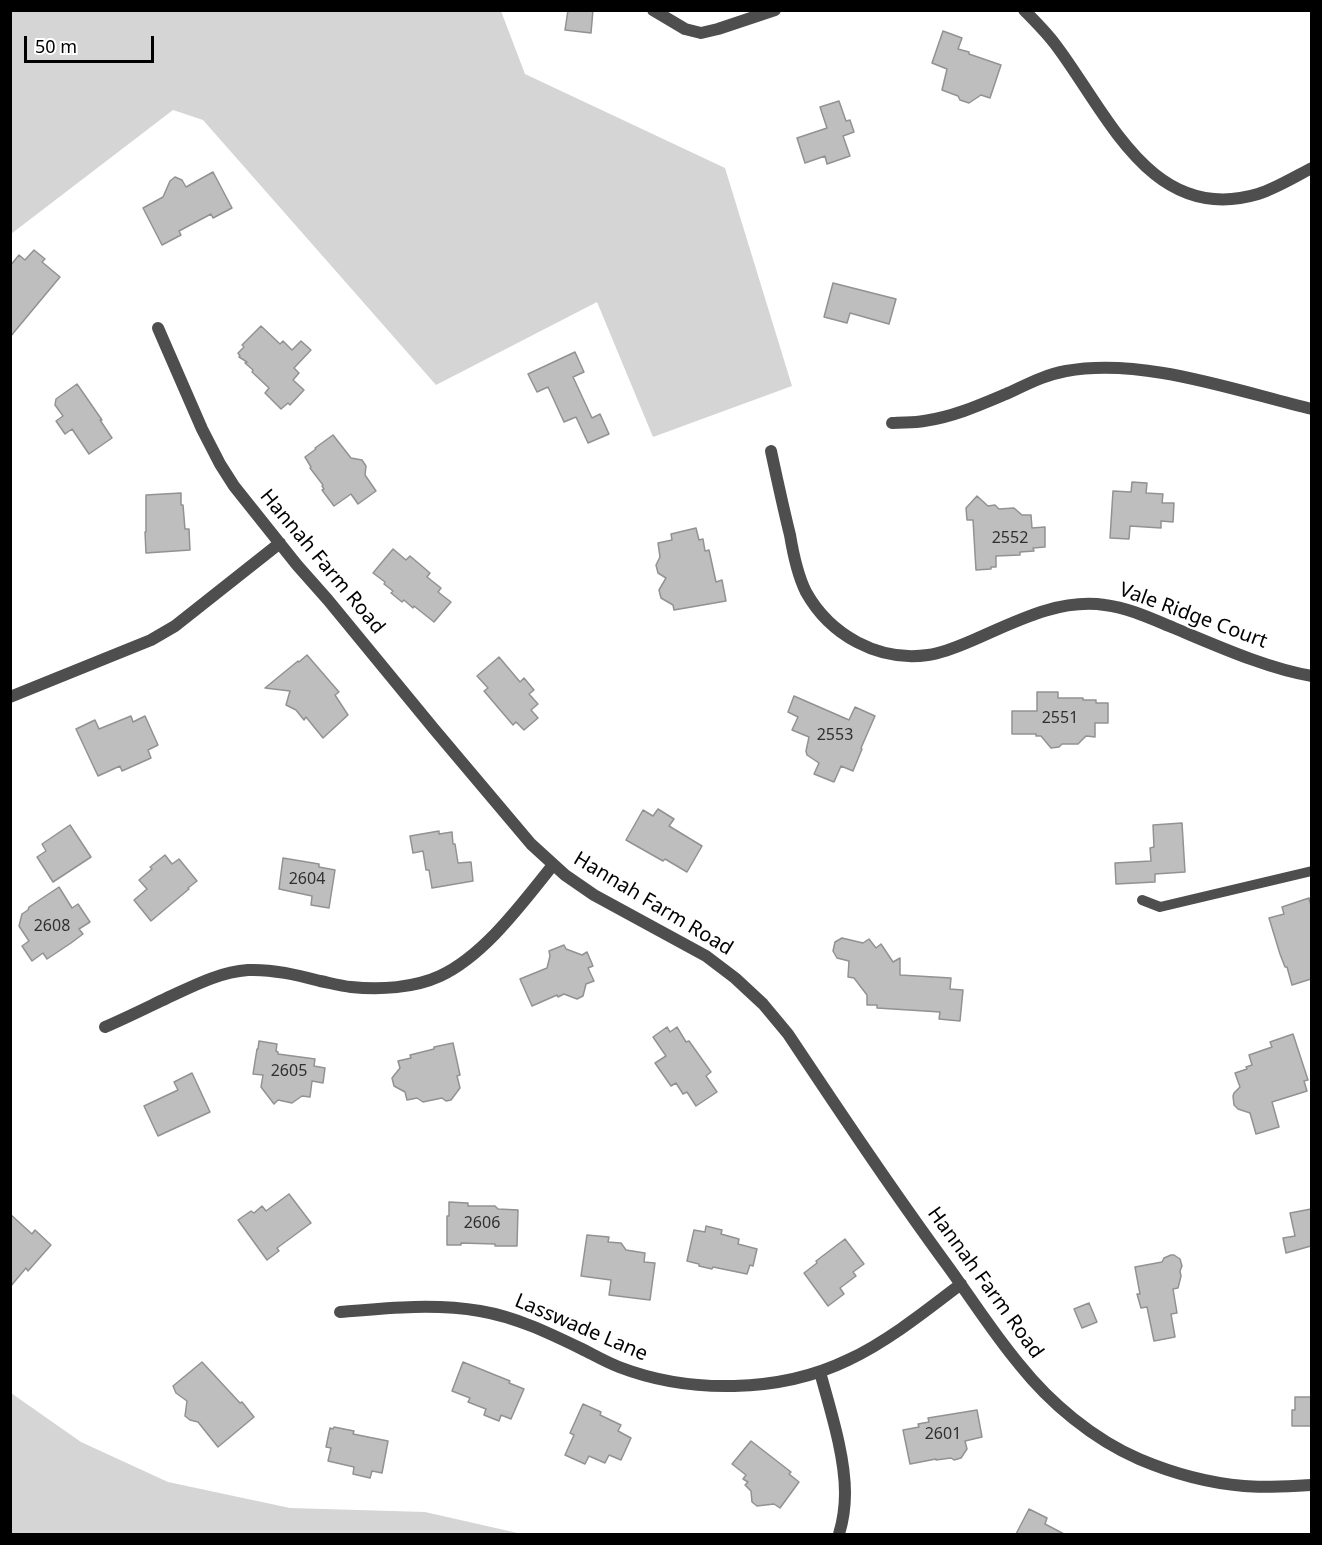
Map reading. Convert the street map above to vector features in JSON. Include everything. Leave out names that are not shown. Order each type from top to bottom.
[{"type":"street","points":[[653,10],[686,30],[701,33],[775,10]]},
{"type":"street","points":[[1024,10],[1055,43],[1104,116],[1133,154],[1155,175],[1173,187],[1190,195],[1209,199],[1236,198],[1271,190],[1311,168]]},
{"type":"street","name":"Hannah Farm Road","points":[[158,328],[202,429],[219,464],[234,486],[434,729],[531,843],[553,865],[594,895],[706,956],[735,978],[763,1004],[788,1034],[927,1239],[1017,1362],[1045,1394],[1072,1418],[1107,1442],[1137,1458],[1168,1470],[1213,1482],[1245,1486],[1311,1485]]},
{"type":"street","points":[[892,423],[923,422],[958,413],[1043,377],[1066,371],[1097,368],[1135,369],[1176,375],[1311,409]]},
{"type":"street","name":"Vale Ridge Court","points":[[771,451],[795,558],[806,591],[827,621],[854,641],[874,650],[894,656],[928,655],[956,648],[1032,615],[1066,605],[1104,605],[1141,614],[1248,657],[1311,676]]},
{"type":"street","points":[[10,697],[68,675],[167,631],[280,543]]},
{"type":"street","points":[[105,1027],[202,982],[225,974],[248,970],[297,975],[352,988],[383,988],[417,984],[462,964],[518,909],[553,865]]},
{"type":"street","name":"Lasswade Lane","points":[[340,1312],[442,1307],[480,1311],[510,1318],[551,1334],[616,1366],[647,1377],[708,1386],[752,1385],[787,1381],[820,1372],[849,1360],[923,1313],[961,1284]]},
{"type":"street","points":[[820,1372],[843,1466],[844,1515],[839,1534]]},
{"type":"lane","points":[[1142,900],[1160,907],[1311,871]]},
{"type":"shaded area","points":[[11,10],[501,11],[525,74],[725,168],[792,386],[653,437],[597,302],[436,385],[203,120],[173,110],[11,234]]},
{"type":"shaded area","points":[[11,1393],[81,1442],[168,1482],[290,1508],[425,1512],[522,1534],[11,1534]]},
{"type":"building","points":[[568,10],[593,10],[591,33],[565,30]]},
{"type":"building","points":[[943,31],[962,38],[958,49],[1001,65],[990,98],[981,95],[969,103],[942,90],[947,69],[932,63]]},
{"type":"building","points":[[839,101],[846,121],[850,120],[854,132],[843,136],[850,156],[827,164],[825,156],[805,163],[797,138],[827,128],[820,107]]},
{"type":"building","points":[[213,172],[232,208],[213,218],[211,214],[179,231],[181,235],[162,245],[143,208],[163,197],[170,181],[175,177],[182,180],[186,187]]},
{"type":"building","points":[[34,250],[45,259],[42,262],[60,277],[10,337],[10,266],[19,255],[25,260]]},
{"type":"building","points":[[833,283],[896,299],[889,324],[850,313],[847,323],[824,317]]},
{"type":"building","points":[[261,326],[280,344],[283,341],[292,350],[301,341],[311,350],[294,368],[299,373],[293,380],[304,390],[290,405],[288,403],[281,409],[265,393],[269,388],[252,372],[253,370],[239,357],[238,353],[244,347],[242,345]]},
{"type":"building","points":[[575,352],[584,372],[573,377],[592,418],[600,414],[609,434],[588,443],[576,417],[564,422],[548,387],[537,392],[528,374]]},
{"type":"building","points":[[77,384],[112,438],[89,454],[72,429],[65,434],[56,421],[63,416],[55,405],[56,399]]},
{"type":"building","points":[[333,435],[351,458],[362,460],[366,466],[365,475],[376,491],[358,504],[351,494],[334,506],[322,490],[323,485],[305,457]]},
{"type":"building","points":[[1132,482],[1147,483],[1146,493],[1163,494],[1162,503],[1174,503],[1173,522],[1161,521],[1161,528],[1130,526],[1129,539],[1110,538],[1113,491],[1131,492]]},
{"type":"building","points":[[181,493],[185,529],[189,529],[190,550],[146,553],[146,495]]},
{"type":"building","points":[[977,496],[988,506],[995,505],[999,509],[1014,508],[1022,515],[1031,515],[1032,528],[1045,527],[1045,547],[1020,552],[1020,555],[996,556],[996,567],[976,570],[973,520],[967,520],[966,508]]},
{"type":"building","points":[[696,528],[699,540],[703,539],[705,551],[709,550],[716,582],[722,580],[726,601],[674,610],[673,605],[661,598],[659,590],[666,578],[658,573],[656,565],[660,557],[658,543],[672,540],[671,534]]},
{"type":"building","points":[[393,549],[406,560],[410,556],[430,573],[427,577],[441,588],[438,592],[451,602],[434,622],[414,606],[413,608],[404,600],[402,602],[391,593],[393,591],[384,584],[385,582],[373,573]]},
{"type":"building","points":[[307,655],[339,692],[335,695],[348,715],[323,738],[306,717],[304,720],[296,710],[286,705],[290,691],[265,688]]},
{"type":"building","points":[[499,657],[520,682],[524,678],[534,690],[529,694],[538,704],[531,710],[538,718],[524,730],[516,722],[513,725],[484,691],[488,688],[477,676]]},
{"type":"building","points":[[1037,692],[1058,692],[1058,698],[1083,698],[1083,700],[1096,700],[1096,703],[1108,703],[1108,723],[1095,723],[1095,737],[1086,736],[1078,744],[1062,744],[1051,748],[1041,736],[1036,736],[1036,734],[1012,734],[1012,711],[1037,711]]},
{"type":"building","points":[[794,696],[849,720],[855,707],[875,716],[853,771],[841,766],[834,782],[814,774],[819,763],[807,755],[809,737],[792,730],[798,717],[788,712]]},
{"type":"building","points":[[131,716],[133,722],[145,716],[158,745],[148,750],[151,758],[122,771],[120,766],[98,776],[76,729],[95,720],[99,729]]},
{"type":"building","points":[[658,809],[674,819],[669,826],[702,846],[687,872],[626,840],[643,810],[653,816]]},
{"type":"building","points":[[1182,823],[1185,872],[1155,874],[1155,882],[1116,884],[1115,863],[1151,861],[1150,848],[1154,847],[1153,825]]},
{"type":"building","points":[[70,825],[91,857],[53,882],[37,857],[46,851],[42,844]]},
{"type":"building","points":[[439,831],[439,834],[452,832],[458,863],[471,862],[473,881],[432,888],[423,851],[413,853],[410,836]]},
{"type":"building","points":[[165,855],[172,864],[179,859],[197,881],[151,921],[134,900],[147,889],[139,880]]},
{"type":"building","points":[[283,858],[319,864],[319,867],[335,870],[329,908],[311,905],[312,896],[279,889]]},
{"type":"building","points":[[59,887],[72,908],[78,904],[90,922],[79,929],[83,934],[71,943],[47,959],[43,953],[32,961],[22,946],[29,941],[19,926],[22,914]]},
{"type":"building","points":[[1309,898],[1311,906],[1311,979],[1292,985],[1269,918],[1284,914],[1282,907]]},
{"type":"building","points":[[842,938],[863,943],[869,939],[876,948],[881,944],[893,962],[900,958],[900,975],[951,978],[950,989],[963,990],[960,1021],[939,1019],[940,1012],[877,1008],[877,1005],[867,1005],[867,995],[854,978],[848,977],[849,961],[837,958],[833,951],[835,942]]},
{"type":"building","points":[[564,945],[566,949],[582,955],[587,952],[593,966],[588,968],[594,981],[586,984],[583,996],[577,999],[564,994],[558,997],[557,995],[532,1006],[520,979],[547,968],[549,951]]},
{"type":"building","points":[[667,1027],[670,1032],[677,1027],[686,1042],[689,1041],[711,1072],[706,1076],[717,1092],[696,1106],[687,1092],[683,1094],[676,1083],[671,1086],[655,1063],[666,1056],[653,1037]]},
{"type":"building","points":[[1293,1034],[1308,1080],[1304,1081],[1307,1091],[1272,1102],[1279,1127],[1256,1134],[1250,1113],[1234,1105],[1234,1093],[1240,1087],[1235,1073],[1252,1065],[1249,1055],[1272,1047],[1270,1042]]},
{"type":"building","points":[[259,1041],[277,1044],[278,1054],[315,1059],[314,1066],[325,1068],[323,1083],[312,1081],[310,1097],[302,1096],[292,1103],[278,1100],[274,1104],[261,1087],[263,1075],[253,1074]]},
{"type":"building","points":[[453,1043],[460,1075],[457,1076],[460,1088],[451,1100],[446,1101],[442,1098],[423,1102],[417,1098],[407,1100],[405,1092],[394,1086],[392,1078],[400,1068],[398,1061],[411,1058],[410,1055],[434,1049],[434,1047]]},
{"type":"building","points":[[192,1073],[210,1112],[158,1136],[144,1106],[178,1090],[174,1082]]},
{"type":"building","points":[[289,1194],[311,1223],[277,1248],[279,1251],[267,1260],[238,1220],[251,1211],[254,1213],[262,1206],[266,1211]]},
{"type":"building","points":[[449,1202],[518,1210],[517,1246],[461,1243],[461,1245],[447,1245]]},
{"type":"building","points":[[1311,1209],[1311,1246],[1286,1253],[1283,1238],[1295,1236],[1290,1213]]},
{"type":"building","points":[[10,1214],[32,1234],[35,1230],[51,1245],[28,1271],[26,1268],[10,1287]]},
{"type":"building","points":[[706,1226],[722,1230],[721,1234],[739,1239],[738,1244],[757,1249],[753,1266],[750,1265],[747,1274],[713,1267],[712,1269],[687,1261],[694,1230],[705,1232]]},
{"type":"building","points":[[587,1235],[609,1237],[608,1242],[621,1243],[626,1250],[645,1253],[644,1262],[655,1263],[650,1300],[609,1295],[611,1280],[581,1276]]},
{"type":"building","points":[[845,1239],[864,1264],[853,1272],[856,1276],[840,1288],[844,1294],[828,1306],[804,1273]]},
{"type":"building","points":[[1171,1255],[1180,1259],[1182,1266],[1178,1288],[1173,1289],[1177,1313],[1171,1314],[1175,1337],[1154,1341],[1147,1307],[1141,1308],[1137,1294],[1140,1294],[1135,1267],[1162,1262],[1164,1258]]},
{"type":"building","points":[[1089,1303],[1097,1322],[1082,1328],[1074,1309]]},
{"type":"building","points":[[202,1362],[254,1417],[218,1447],[198,1422],[185,1416],[187,1401],[176,1393],[173,1386]]},
{"type":"building","points":[[463,1362],[524,1389],[511,1419],[501,1415],[499,1421],[484,1415],[486,1409],[468,1402],[470,1398],[452,1391]]},
{"type":"building","points":[[1295,1397],[1311,1397],[1311,1426],[1292,1426]]},
{"type":"building","points":[[583,1404],[621,1425],[618,1431],[631,1438],[621,1460],[609,1455],[605,1463],[589,1456],[585,1464],[565,1455],[574,1435],[570,1433]]},
{"type":"building","points":[[977,1410],[982,1437],[965,1441],[967,1449],[961,1458],[936,1459],[910,1464],[903,1430],[919,1427],[918,1424],[929,1422],[928,1418]]},
{"type":"building","points":[[330,1428],[354,1431],[353,1434],[388,1441],[382,1473],[372,1471],[370,1478],[353,1474],[354,1467],[328,1461],[331,1448],[326,1447]]},
{"type":"building","points":[[751,1441],[791,1472],[789,1474],[799,1482],[780,1508],[774,1504],[757,1506],[752,1502],[751,1491],[745,1485],[748,1482],[743,1479],[746,1475],[732,1464]]},
{"type":"building","points":[[1029,1509],[1047,1518],[1045,1524],[1064,1534],[1016,1534]]}]
